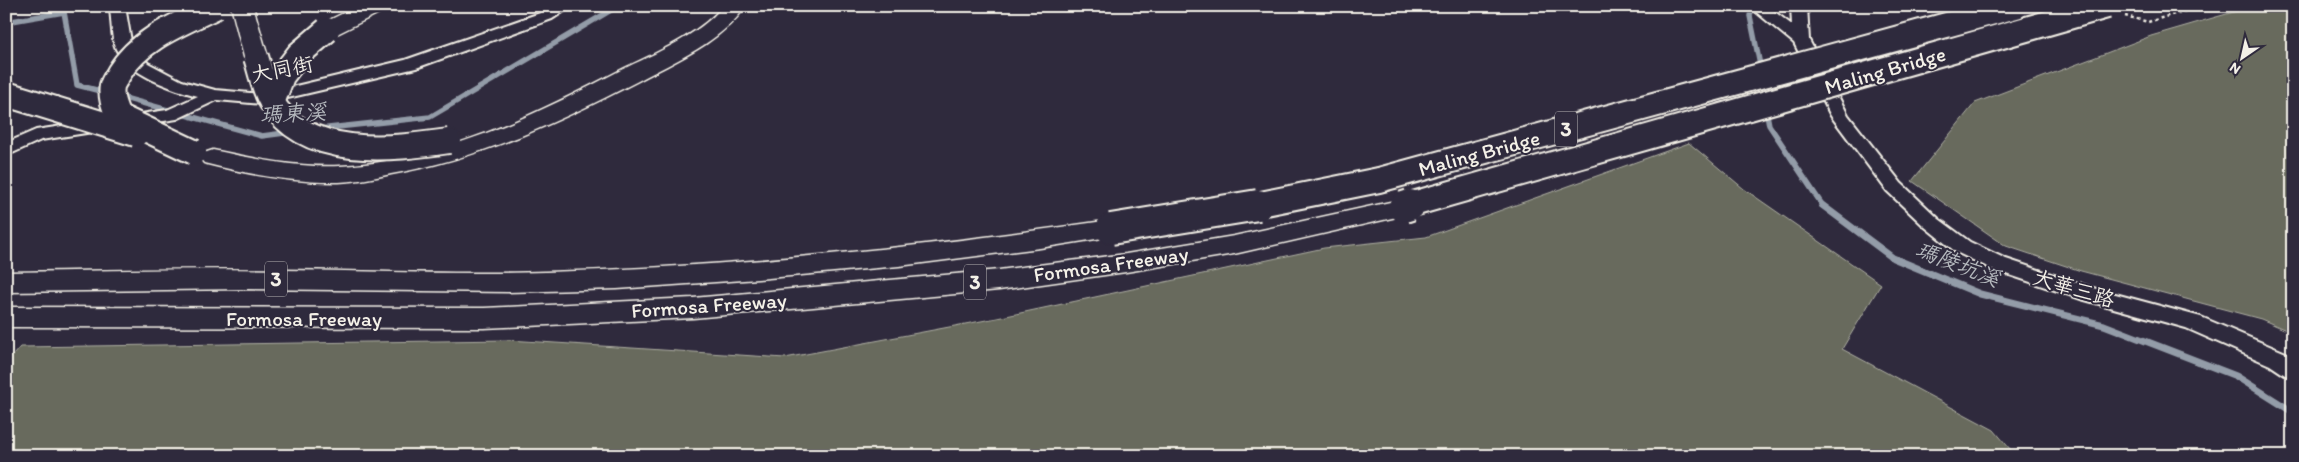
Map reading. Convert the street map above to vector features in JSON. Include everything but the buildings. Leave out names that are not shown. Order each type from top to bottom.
[{"type":"highway","points":[[204,155],[118,116],[112,102],[112,84],[124,65],[141,48],[160,34],[217,6]]},
{"type":"highway","points":[[242,6],[256,57],[272,103],[297,127],[320,139],[344,145],[394,148],[448,141],[492,129],[545,107],[690,30],[705,19],[717,6]]},
{"type":"highway","points":[[272,103],[282,76],[299,54],[327,30],[375,6]]},
{"type":"highway","points":[[6,94],[204,155],[274,171],[338,174],[425,160],[494,139],[556,114],[668,55],[708,31],[735,6]]},
{"type":"highway","name":"Maling Bridge","points":[[1111,229],[1218,214],[1306,197],[1379,180],[2016,6]]},
{"type":"highway","name":"Maling Bridge","points":[[1404,207],[2113,10]]},
{"type":"highway","name":"Formosa Freeway","points":[[6,317],[484,318],[694,308],[998,280],[1126,263],[1234,245],[1404,207]]},
{"type":"highway","name":"Formosa Freeway","points":[[6,282],[246,279],[546,282],[720,274],[841,264],[993,246],[1111,229]]},
{"type":"street","name":"大同街","points":[[116,6],[118,8],[124,48],[142,67],[176,85],[215,95],[262,99],[410,64],[546,16],[564,6]]},
{"type":"street","name":"大同街","points":[[499,32],[536,6]]},
{"type":"street","points":[[1799,6],[1801,40]]},
{"type":"street","points":[[1761,9],[1801,40]]},
{"type":"street","name":"大華三路","points":[[1801,40],[1840,116],[1894,187],[1932,223],[1963,246],[1998,264],[2088,294],[2193,322],[2278,359],[2293,369]]},
{"type":"street","points":[[6,151],[36,135],[171,115],[215,95]]},
{"type":"path","points":[[2113,10],[2142,23],[2155,22],[2179,13],[2216,6]]},
{"type":"green space","points":[[2254,6],[2293,6],[2293,333],[2261,319],[2081,271],[2006,246],[1912,181],[1975,103],[2151,36]]},
{"type":"green space","points":[[1689,143],[1744,189],[1881,284],[1842,349],[1994,430],[2016,456],[6,456],[6,363],[20,347],[509,340],[785,358],[997,318],[1324,248],[1426,237]]},
{"type":"waterway","name":"瑪東溪","points":[[319,129],[430,117],[618,6]]},
{"type":"waterway","name":"瑪陵坑溪","points":[[1752,6],[1750,16],[1761,70]]},
{"type":"waterway","name":"瑪東溪","points":[[6,22],[64,12],[77,85],[108,93]]},
{"type":"waterway","name":"瑪東溪","points":[[117,96],[262,136],[292,132]]},
{"type":"waterway","name":"瑪陵坑溪","points":[[1766,109],[1769,125],[1823,205]]},
{"type":"waterway","name":"瑪陵坑溪","points":[[1823,205],[1893,258],[1980,294],[2104,325],[2236,376],[2293,412]]}]
